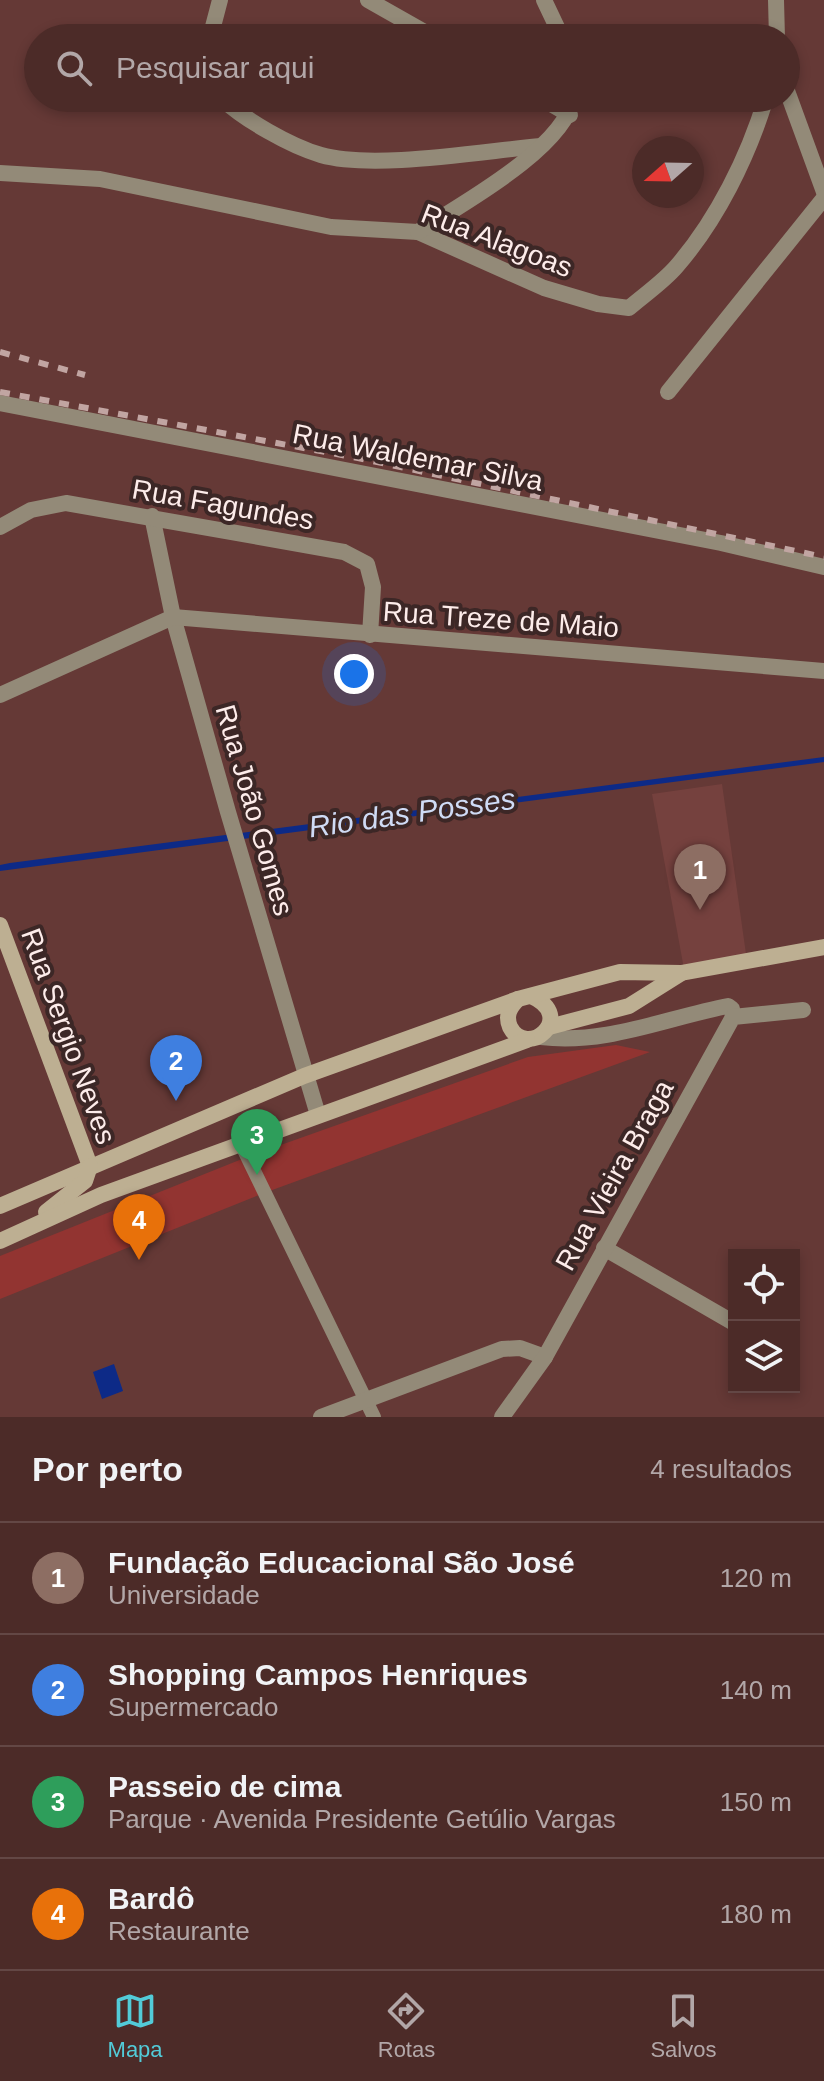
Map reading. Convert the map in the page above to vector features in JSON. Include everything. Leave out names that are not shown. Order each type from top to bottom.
[{"type":"main road","name":"Rua Sergio Neves","points":[[0,925],[90,1166]]},
{"type":"main road","points":[[0,1206],[304,1076],[525,997],[620,972],[681,973],[824,947]]},
{"type":"main road","points":[[0,1240],[101,1195],[539,1034],[629,1006],[681,973]]},
{"type":"main road","points":[[525,997],[544,1001],[551,1013],[539,1034],[515,1034],[508,1023],[509,1009],[525,997]]},
{"type":"main road","points":[[0,1240],[71,1195],[85,1181],[90,1166]]},
{"type":"street","points":[[214,24],[220,0]]},
{"type":"street","points":[[368,0],[410,24]]},
{"type":"street","points":[[544,0],[555,24]]},
{"type":"street","points":[[776,0],[777,24]]},
{"type":"street","points":[[237,112],[321,155],[365,161],[541,146]]},
{"type":"street","points":[[418,232],[541,146],[566,112]]},
{"type":"street","name":"Rua Alagoas","points":[[0,173],[100,179],[331,227],[418,232],[544,288],[598,304],[629,308],[676,267],[751,147],[762,112]]},
{"type":"street","points":[[668,392],[824,195],[795,112]]},
{"type":"street","name":"Rua Waldemar Silva","points":[[0,403],[707,540],[824,567]]},
{"type":"street","name":"Rua Fagundes","points":[[0,527],[31,510],[66,503],[152,516],[358,557],[367,564],[372,577],[370,635]]},
{"type":"street","name":"Rua João Gomes","points":[[152,516],[173,617],[304,1076],[318,1115]]},
{"type":"street","points":[[0,695],[173,617]]},
{"type":"street","name":"Rua Treze de Maio","points":[[173,617],[824,671]]},
{"type":"street","points":[[539,1034],[572,1041],[668,1023],[728,1006],[732,1009],[733,1017],[803,1010]]},
{"type":"street","name":"Rua Vieira Braga","points":[[502,1417],[545,1357],[733,1017]]},
{"type":"street","points":[[604,1248],[731,1321]]},
{"type":"street","points":[[321,1417],[502,1349],[520,1348],[545,1357]]},
{"type":"lane","points":[[241,1144],[374,1417]]},
{"type":"shaded area","points":[[722,784],[747,961],[684,969],[652,794]]},
{"type":"shaded area","points":[[616,1045],[650,1052],[264,1193],[0,1299],[0,1256],[247,1157],[528,1057]]},
{"type":"water","name":"Rio das Posses","points":[[824,757],[824,762],[0,871],[0,865],[10,863]]},
{"type":"water","points":[[114,1364],[123,1391],[102,1399],[93,1372]]},
{"type":"railway","points":[[0,352],[85,375]]},
{"type":"railway","points":[[0,392],[358,458],[824,557]]},
{"type":"place","name":"Fundação Educacional São José","points":[[700,910]]},
{"type":"place","name":"Shopping Campos Henriques","points":[[176,1101]]},
{"type":"place","name":"Passeio de cima","points":[[257,1175]]},
{"type":"place","name":"Bardô","points":[[139,1260]]}]
